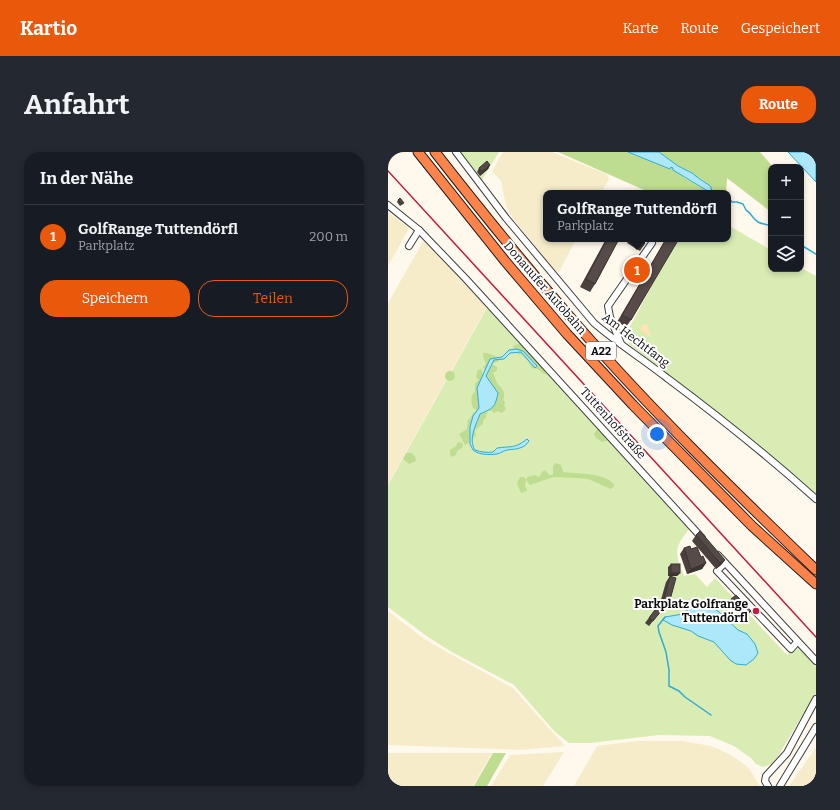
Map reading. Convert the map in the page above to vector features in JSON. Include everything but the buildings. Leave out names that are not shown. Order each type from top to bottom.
[{"type":"highway","name":"Donauufer Autobahn","points":[[418,152],[505,262],[567,334],[633,405],[752,526],[816,584]]},
{"type":"highway","name":"Donauufer Autobahn","points":[[435,152],[516,254],[583,332],[707,464],[816,570]]},
{"type":"street","name":"Am Hechtfang","points":[[456,152],[506,218],[594,323],[763,453],[816,499]]},
{"type":"street","name":"Tuttenhofstraße","points":[[388,205],[419,230],[471,285],[705,541]]},
{"type":"street","points":[[409,246],[419,230]]},
{"type":"street","points":[[621,344],[610,317],[608,306],[652,244]]},
{"type":"street","points":[[715,552],[816,661]]},
{"type":"street","points":[[725,563],[717,571],[790,649],[797,642]]},
{"type":"street","points":[[768,786],[765,781],[766,776],[787,753],[816,699]]},
{"type":"street","points":[[780,786],[816,727]]},
{"type":"shaded area","points":[[503,152],[552,152],[608,176],[609,179],[603,190],[543,190],[543,242],[574,242],[559,272],[553,269],[510,214],[506,206],[501,181],[492,171]]},
{"type":"shaded area","points":[[388,212],[409,228],[388,266]]},
{"type":"shaded area","points":[[424,240],[488,305],[388,484],[388,303]]},
{"type":"shaded area","points":[[388,611],[423,638],[513,688],[565,746],[521,750],[388,745]]},
{"type":"shaded area","points":[[637,741],[683,741],[711,746],[731,755],[748,767],[760,786],[574,786],[597,746]]},
{"type":"shaded area","points":[[816,747],[816,786],[789,786],[812,753]]},
{"type":"shaded area","points":[[564,752],[543,786],[491,786],[510,755]]},
{"type":"shaded area","points":[[388,753],[492,753],[473,786],[388,786]]},
{"type":"green space","points":[[459,152],[499,152],[482,180]]},
{"type":"green space","points":[[558,152],[628,152],[670,169],[671,167],[685,178],[706,190],[644,190]]},
{"type":"green space","points":[[659,152],[760,152],[770,164],[768,164],[768,210],[727,178],[726,190],[711,190],[709,185],[692,173],[678,166]]},
{"type":"green space","points":[[731,227],[768,248],[768,272],[804,272],[804,270],[816,276],[816,495],[740,432],[629,344],[628,330],[675,242],[731,242]]},
{"type":"green space","points":[[488,306],[690,528],[677,550],[678,561],[684,576],[695,574],[707,587],[715,578],[787,655],[797,645],[816,667],[816,693],[772,764],[763,767],[756,764],[751,758],[734,746],[710,736],[659,735],[590,743],[569,743],[555,732],[514,685],[450,651],[428,637],[388,607],[388,485]]},
{"type":"green space","points":[[522,344],[544,367],[546,375],[537,369],[532,368],[521,354],[520,355],[515,352],[513,346]]},
{"type":"green space","points":[[483,353],[498,357],[499,361],[492,364],[497,367],[497,370],[493,372],[496,381],[504,393],[503,400],[505,402],[504,405],[506,409],[502,413],[497,411],[494,413],[492,411],[487,411],[488,413],[483,421],[483,424],[475,430],[476,436],[469,440],[470,442],[465,445],[459,434],[467,429],[468,419],[470,419],[476,411],[473,408],[471,399],[475,392],[475,384],[478,380],[476,376],[478,370],[481,369],[483,374],[485,370],[483,367],[486,364]]},
{"type":"green space","points":[[448,371],[452,371],[454,372],[454,380],[448,381],[445,378],[445,374]]},
{"type":"green space","points":[[598,428],[610,440],[602,442],[596,438],[594,434]]},
{"type":"green space","points":[[458,442],[462,443],[462,448],[452,457],[450,455],[450,450],[456,446]]},
{"type":"green space","points":[[406,453],[411,453],[415,457],[416,461],[409,464],[403,459]]},
{"type":"green space","points":[[556,463],[561,465],[563,472],[590,474],[604,477],[615,485],[611,489],[588,479],[577,478],[553,477],[530,485],[526,480],[527,477],[535,475],[539,477],[545,470],[549,475],[553,475],[553,466]]},
{"type":"green space","points":[[520,477],[524,477],[526,480],[525,485],[527,491],[521,493],[517,483]]},
{"type":"green space","points":[[493,753],[506,753],[487,786],[474,786]]},
{"type":"sand","points":[[643,324],[648,326],[651,334],[649,336],[640,330]]},
{"type":"water","points":[[628,152],[659,152],[678,166],[692,173],[709,185],[712,190],[706,190],[673,170],[673,168],[671,167],[670,169]]},
{"type":"water","points":[[788,152],[816,152],[816,182],[804,169],[804,164],[799,164]]},
{"type":"water","points":[[516,349],[523,351],[537,366],[535,368],[521,352],[510,353],[504,359],[494,360],[486,376],[498,393],[497,398],[493,407],[480,414],[473,432],[472,441],[475,450],[482,452],[493,452],[497,448],[516,446],[527,439],[529,441],[522,447],[497,454],[478,453],[473,450],[470,444],[470,427],[473,416],[479,408],[477,388],[490,359],[502,357],[509,350]]},
{"type":"water","points":[[698,601],[718,611],[738,630],[747,634],[755,644],[758,653],[754,659],[746,665],[736,664],[730,660],[714,642],[663,620],[665,617],[683,614]]},
{"type":"waterway","points":[[731,201],[743,204],[746,210],[758,222],[768,225]]},
{"type":"waterway","points":[[804,247],[816,254]]},
{"type":"waterway","points":[[665,617],[658,626],[666,652],[669,670],[669,686],[679,691],[711,715]]},
{"type":"railway","points":[[388,171],[816,637]]},
{"type":"place","name":"GolfRange Tuttendörfl","points":[[637,270]]},
{"type":"place","name":"Parkplatz Golfrange Tuttendörfl","points":[[756,611]]}]
